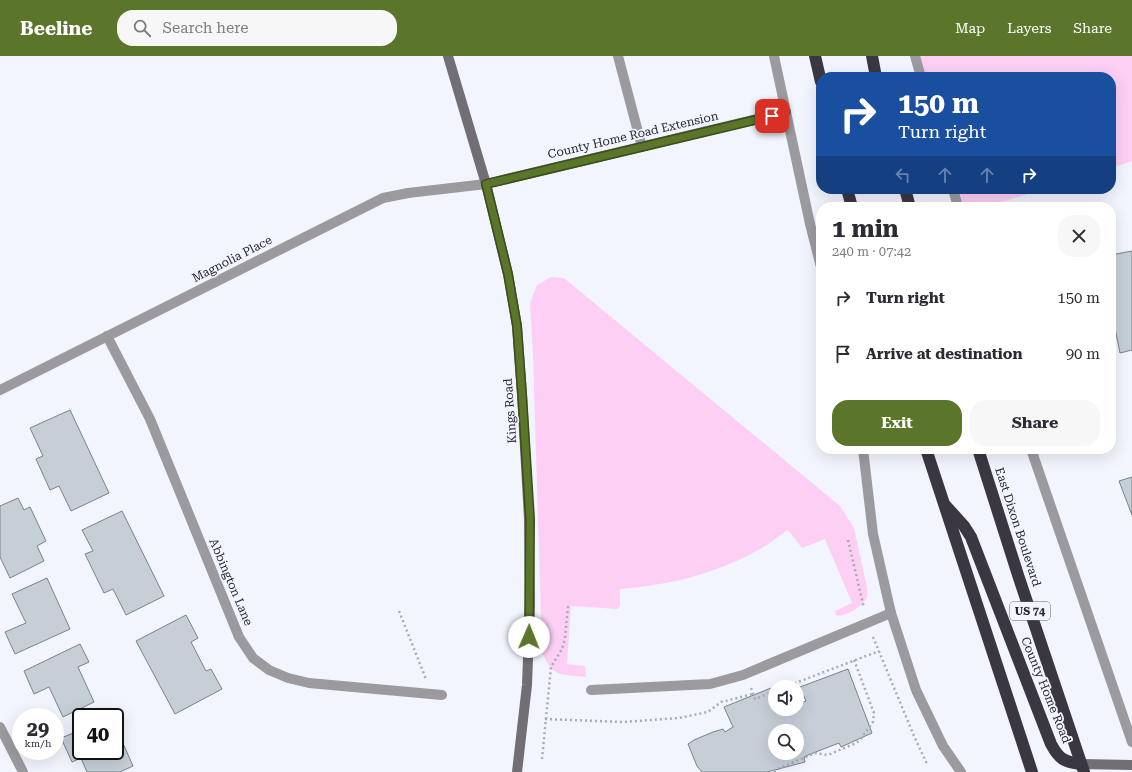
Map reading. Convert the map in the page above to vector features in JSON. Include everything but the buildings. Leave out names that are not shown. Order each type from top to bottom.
[{"type":"highway","points":[[815,56],[819,72]]},
{"type":"highway","points":[[872,56],[875,72]]},
{"type":"highway","points":[[928,454],[1032,772]]},
{"type":"highway","name":"East Dixon Boulevard","points":[[980,454],[1018,575],[1083,768]]},
{"type":"highway","name":"County Home Road","points":[[943,503],[960,521],[970,537],[1051,744],[1064,761],[1083,768]]},
{"type":"street","name":"Kings Road","points":[[448,56],[486,184],[508,274],[517,326],[530,519],[530,605],[527,685],[517,772]]},
{"type":"street","points":[[618,56],[642,146]]},
{"type":"street","points":[[774,56],[816,247]]},
{"type":"street","points":[[915,56],[920,72]]},
{"type":"street","name":"County Home Road Extension","points":[[486,184],[786,112]]},
{"type":"street","name":"Magnolia Place","points":[[0,390],[383,198],[408,193],[486,184]]},
{"type":"street","name":"Abbington Lane","points":[[108,336],[150,419],[239,637],[253,658],[269,670],[309,683],[437,695]]},
{"type":"street","points":[[864,454],[874,534],[891,613],[916,690],[943,746],[961,772]]},
{"type":"street","points":[[1033,454],[1132,742]]},
{"type":"street","points":[[591,690],[724,682],[891,613]]},
{"type":"street","points":[[0,727],[23,772]]},
{"type":"street","name":"County Home Road","points":[[1083,768],[1132,764]]},
{"type":"path","points":[[848,540],[868,623],[927,764]]},
{"type":"path","points":[[542,759],[551,667],[562,649],[565,638],[568,606]]},
{"type":"path","points":[[399,611],[437,695]]},
{"type":"path","points":[[803,680],[879,651]]},
{"type":"path","points":[[774,772],[815,753],[828,754],[856,743],[860,740],[873,722],[873,709],[854,660]]},
{"type":"path","points":[[545,719],[623,722],[672,719],[708,712],[721,702],[753,694]]},
{"type":"path","points":[[755,699],[768,694]]},
{"type":"shaded area","points":[[915,56],[1132,56],[1132,161],[1116,166],[1116,72],[920,72]]},
{"type":"shaded area","points":[[954,194],[1028,194],[1002,202],[957,202]]},
{"type":"shaded area","points":[[551,277],[564,278],[840,506],[854,528],[867,587],[867,598],[861,605],[844,615],[836,615],[835,611],[852,603],[825,539],[802,548],[788,530],[760,549],[710,572],[657,585],[620,589],[620,605],[618,609],[571,606],[567,664],[585,666],[586,677],[563,675],[553,670],[549,666],[542,651],[533,354],[530,303],[537,285]]},
{"type":"route","points":[[529,637],[530,519],[517,326],[508,274],[486,184],[772,116]]}]
